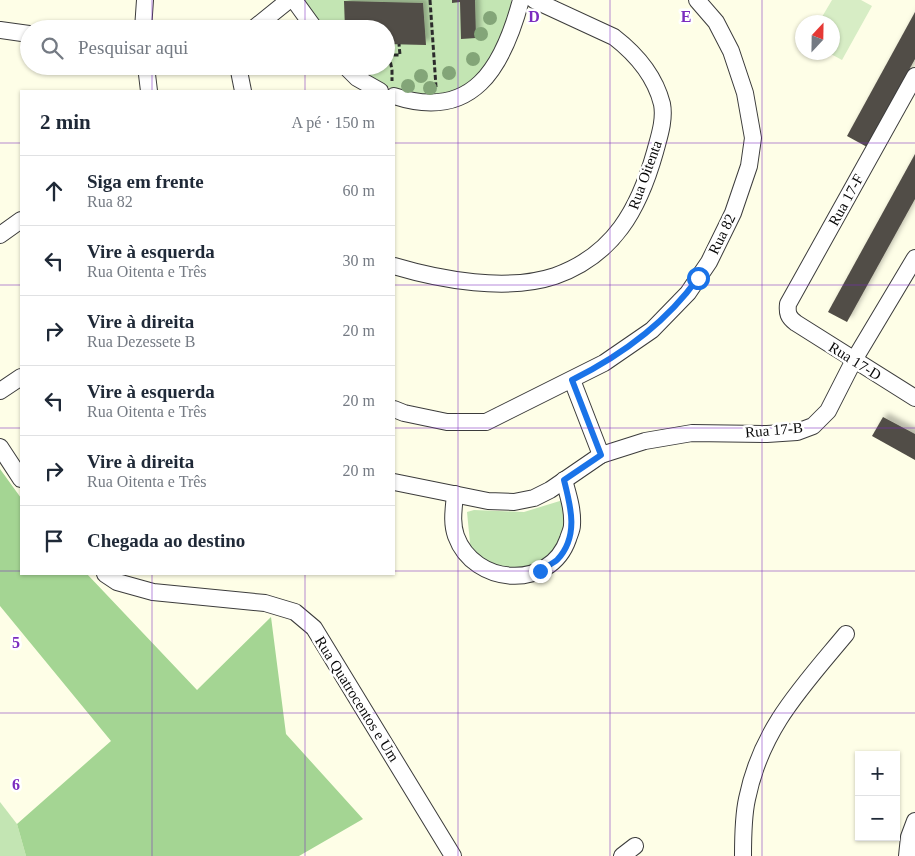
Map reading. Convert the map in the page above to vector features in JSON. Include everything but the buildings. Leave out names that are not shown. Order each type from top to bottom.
[{"type":"street","points":[[144,20],[145,0]]},
{"type":"street","points":[[263,20],[289,0]]},
{"type":"street","points":[[294,0],[308,20]]},
{"type":"street","points":[[395,95],[413,101],[437,102],[456,98],[480,85],[500,58],[510,36],[521,0]]},
{"type":"street","name":"Rua Oitenta","points":[[395,266],[460,281],[504,283],[540,279],[568,270],[592,256],[613,238],[634,210],[661,132],[662,106],[658,92],[645,67],[614,37],[534,0]]},
{"type":"street","name":"Rua 82","points":[[395,409],[447,422],[486,422],[604,363],[637,341],[663,319],[688,292],[709,262],[724,234],[746,178],[753,138],[739,70],[725,36],[697,0]]},
{"type":"street","points":[[0,30],[20,33]]},
{"type":"street","points":[[147,75],[150,90]]},
{"type":"street","points":[[239,75],[242,90]]},
{"type":"street","points":[[354,75],[384,90]]},
{"type":"street","name":"Rua 17-F","points":[[796,323],[789,318],[787,313],[788,304],[915,76]]},
{"type":"street","points":[[0,235],[20,221]]},
{"type":"street","name":"Rua 17-B","points":[[395,482],[488,501],[514,502],[534,498],[550,490],[601,455],[645,441],[692,433],[767,434],[797,432],[813,426],[828,411],[854,360],[915,258]]},
{"type":"street","name":"Rua 17-D","points":[[796,323],[915,398]]},
{"type":"street","points":[[0,391],[20,378]]},
{"type":"street","points":[[572,380],[601,455]]},
{"type":"street","points":[[0,447],[20,477]]},
{"type":"street","points":[[455,494],[452,520],[456,537],[468,557],[483,568],[502,576],[516,577],[540,571],[556,560],[565,548],[572,527],[572,510],[564,480]]},
{"type":"street","name":"Rua Quatrocentos e Um","points":[[107,575],[118,582],[153,592],[265,603],[294,612],[301,617],[314,628],[453,856]]},
{"type":"street","points":[[743,856],[746,800],[755,767],[771,733],[789,702],[846,634]]},
{"type":"street","points":[[908,856],[909,837],[915,821]]},
{"type":"path","points":[[430,0],[437,102]]},
{"type":"path","points":[[395,55],[400,55],[399,44]]},
{"type":"path","points":[[389,90],[393,75]]},
{"type":"green space","points":[[301,0],[511,0],[507,20],[490,60],[471,82],[454,91],[442,94],[430,95],[406,92],[383,85],[364,75],[395,75],[395,20],[315,20]]},
{"type":"green space","points":[[832,0],[861,0],[872,6],[842,60],[840,59],[840,15],[823,15]]},
{"type":"green space","points":[[0,469],[20,497],[20,575],[88,575],[197,690],[271,617],[286,734],[363,819],[299,856],[26,856],[17,824],[111,741],[0,606]]},
{"type":"green space","points":[[563,500],[566,531],[550,559],[532,567],[507,570],[471,553],[467,512],[474,510],[524,512]]},
{"type":"green space","points":[[0,802],[17,824],[26,856],[0,856]]},
{"type":"route","points":[[540,571],[556,560],[565,548],[572,527],[572,510],[564,480],[601,455],[572,380],[622,352],[652,330],[676,307],[698,278]]}]
